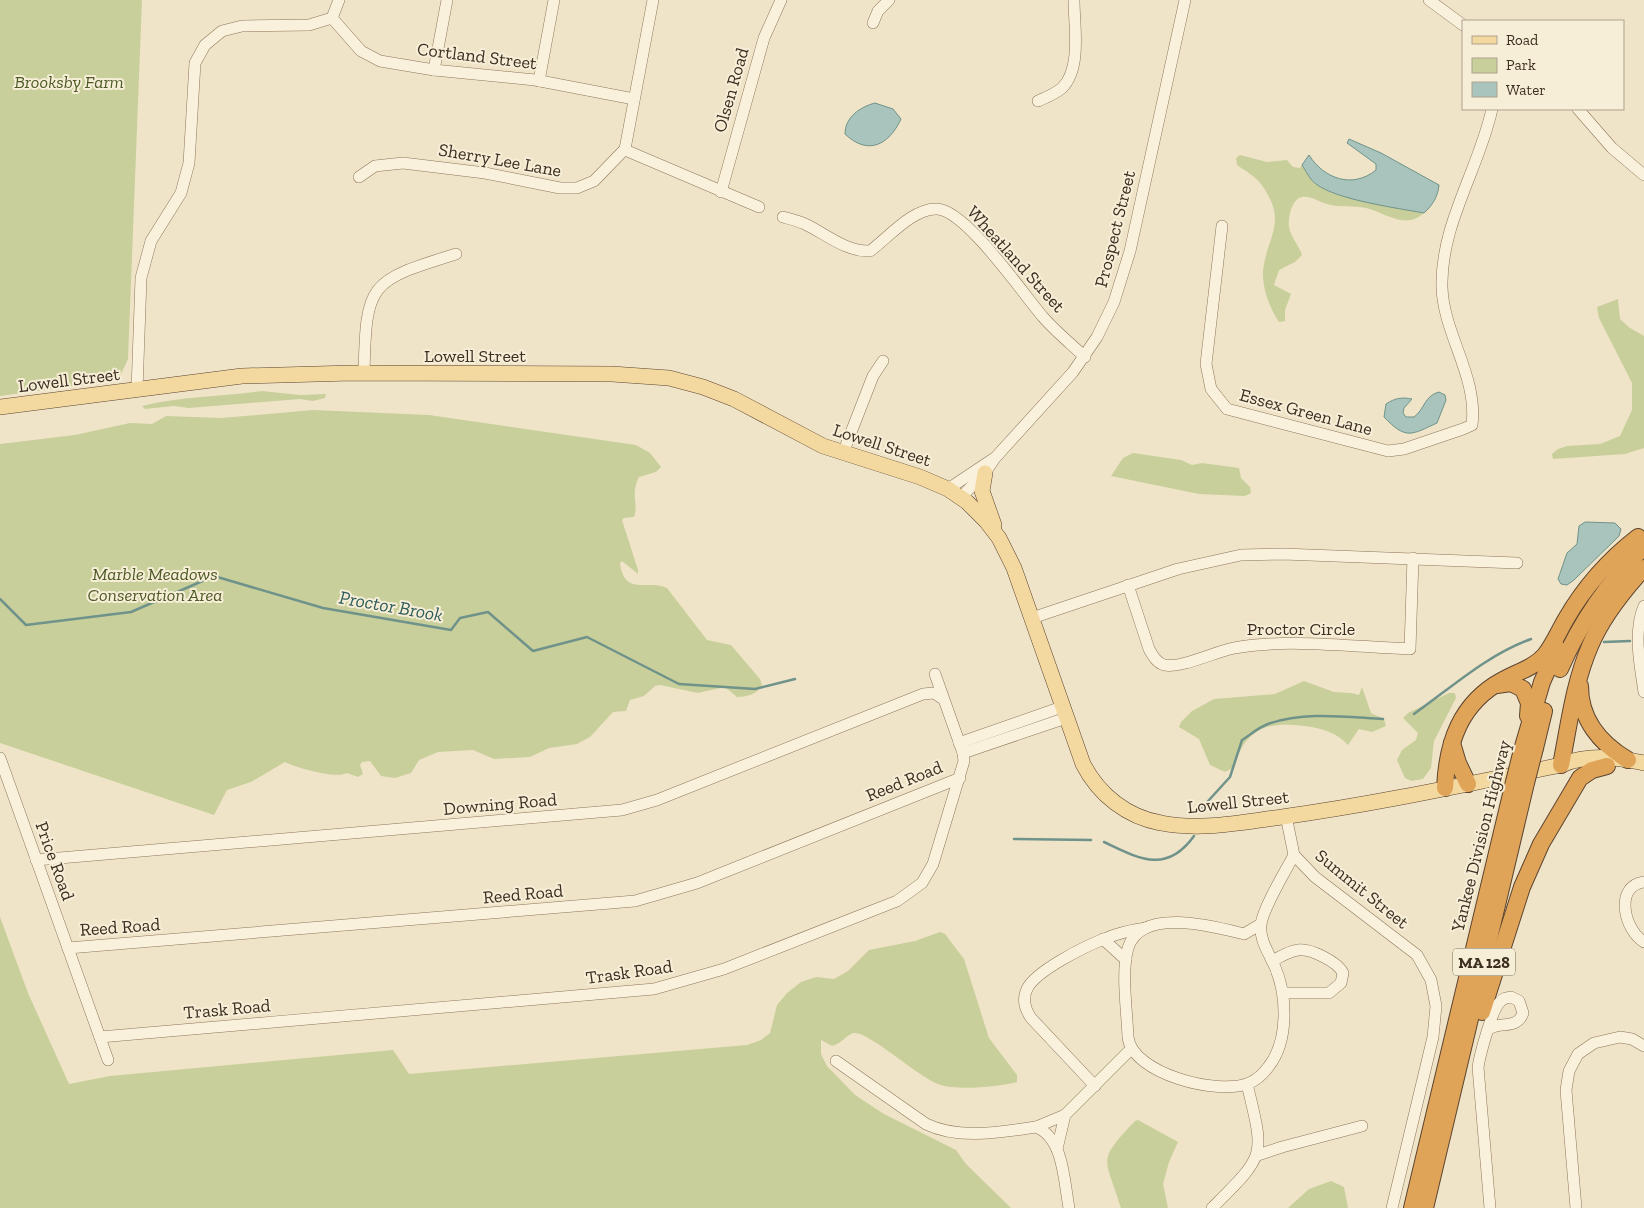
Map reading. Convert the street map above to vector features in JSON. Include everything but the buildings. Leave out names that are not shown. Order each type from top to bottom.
[{"type":"highway","points":[[1445,788],[1447,757],[1468,710],[1480,696],[1495,685],[1540,660],[1588,584],[1606,563],[1642,538]]},
{"type":"highway","name":"Yankee Division Highway","points":[[1425,1208],[1442,1141],[1542,682],[1567,629],[1599,580],[1642,538]]},
{"type":"highway","points":[[1561,765],[1580,674],[1597,631],[1621,595],[1644,568]]},
{"type":"highway","points":[[1580,674],[1581,697],[1592,726],[1605,744],[1636,762]]},
{"type":"highway","points":[[1495,685],[1511,683],[1527,696],[1528,749]]},
{"type":"highway","points":[[1452,744],[1458,764],[1468,784]]},
{"type":"highway","points":[[1442,1141],[1522,887],[1552,822],[1580,778],[1592,770],[1607,766]]},
{"type":"highway","name":"Yankee Division Highway","points":[[1412,1208],[1520,784]]},
{"type":"main road","name":"Lowell Street","points":[[0,407],[242,376],[612,374],[669,378],[719,392],[748,405],[809,440],[843,453],[920,477],[955,493],[986,521],[999,538],[1014,568],[1064,712],[1089,775],[1107,797],[1132,814],[1160,823],[1187,827],[1219,826],[1468,784],[1561,765],[1590,757],[1636,762]]},
{"type":"main road","points":[[985,473],[982,490],[983,499],[999,538]]},
{"type":"main road","name":"Lowell Street","points":[[1561,765],[1607,766],[1644,771]]},
{"type":"street","points":[[137,390],[141,278],[151,241],[182,193],[189,163],[195,63],[205,45],[222,32],[242,26],[309,25],[332,18],[339,0]]},
{"type":"street","points":[[434,70],[447,0]]},
{"type":"street","points":[[539,81],[554,0]]},
{"type":"street","points":[[654,0],[625,150],[759,207]]},
{"type":"street","name":"Olsen Road","points":[[721,192],[764,38],[781,0]]},
{"type":"street","points":[[873,23],[878,11],[889,0]]},
{"type":"street","points":[[1038,101],[1063,87],[1072,72],[1074,0]]},
{"type":"street","points":[[1429,0],[1462,24]]},
{"type":"street","name":"Prospect Street","points":[[955,493],[995,458],[1057,391],[1085,357],[1112,308],[1126,270],[1181,1]]},
{"type":"street","name":"Cortland Street","points":[[332,18],[361,51],[380,61],[434,70],[539,81],[634,99]]},
{"type":"street","name":"Essex Green Lane","points":[[1222,226],[1206,364],[1211,389],[1227,409],[1388,451],[1404,449],[1450,435],[1472,425],[1473,397],[1445,307],[1442,280],[1456,213],[1484,140],[1492,110]]},
{"type":"street","points":[[1579,110],[1612,148],[1644,175]]},
{"type":"street","name":"Sherry Lee Lane","points":[[359,177],[375,166],[403,163],[469,170],[568,189],[594,180],[625,150]]},
{"type":"street","name":"Wheatland Street","points":[[783,217],[805,224],[846,246],[862,251],[870,251],[916,213],[938,209],[956,216],[998,260],[1044,318],[1085,357]]},
{"type":"street","points":[[364,374],[367,314],[370,302],[381,286],[402,271],[456,254]]},
{"type":"street","points":[[843,453],[874,376],[883,360]]},
{"type":"street","name":"Prospect Street","points":[[955,493],[985,473],[995,458]]},
{"type":"street","points":[[1032,618],[1192,565],[1241,556],[1282,554],[1517,562]]},
{"type":"street","name":"Proctor Circle","points":[[1128,585],[1149,649],[1158,662],[1164,664],[1177,665],[1226,649],[1258,645],[1410,649],[1413,558]]},
{"type":"street","points":[[1644,606],[1640,618],[1638,641],[1644,692]]},
{"type":"street","name":"Trask Road","points":[[100,1037],[625,993],[669,986],[698,978],[907,895],[922,883],[932,864],[960,778],[961,748],[935,674]]},
{"type":"street","name":"Downing Road","points":[[36,860],[622,810],[656,800],[923,694],[934,693],[943,699]]},
{"type":"street","points":[[961,748],[1064,712]]},
{"type":"street","points":[[1636,762],[1644,752]]},
{"type":"street","name":"Price Road","points":[[0,758],[108,1060]]},
{"type":"street","name":"Reed Road","points":[[68,948],[635,901],[698,883],[960,778]]},
{"type":"street","name":"Summit Street","points":[[1286,816],[1294,855],[1315,877],[1417,955],[1431,980],[1435,1019],[1431,1048],[1392,1208]]},
{"type":"street","points":[[1153,926],[1142,931],[1133,940],[1129,946],[1126,960],[1128,1037],[1131,1049],[1138,1058],[1154,1067],[1186,1080],[1216,1086],[1247,1084],[1265,1072],[1278,1049],[1283,1017],[1283,993],[1272,961],[1264,946],[1261,924],[1294,855]]},
{"type":"street","points":[[1644,882],[1635,884],[1629,888],[1626,894],[1630,927],[1638,938],[1644,942]]},
{"type":"street","points":[[1094,1086],[1030,1018],[1024,1005],[1024,996],[1026,990],[1036,978],[1103,939],[1153,926],[1186,922],[1244,934],[1264,946]]},
{"type":"street","points":[[1244,934],[1261,924]]},
{"type":"street","points":[[1103,939],[1126,960]]},
{"type":"street","points":[[1272,961],[1295,951],[1306,951],[1336,965],[1343,973],[1341,982],[1334,991],[1329,993],[1283,993]]},
{"type":"street","points":[[1489,1029],[1478,1073],[1490,1208]]},
{"type":"street","points":[[1576,1208],[1566,1090],[1569,1070],[1578,1054],[1594,1043],[1620,1037],[1632,1039],[1644,1046]]},
{"type":"street","points":[[836,1061],[926,1124],[940,1130],[967,1133],[1036,1127],[1065,1116],[1131,1049]]},
{"type":"street","points":[[1212,1208],[1248,1172],[1258,1155],[1259,1138],[1247,1084]]},
{"type":"street","points":[[1057,1149],[1065,1116]]},
{"type":"street","points":[[1258,1155],[1362,1126]]},
{"type":"street","points":[[1036,1127],[1047,1132],[1057,1149],[1069,1208]]},
{"type":"street","points":[[1259,1138],[1282,1147]]},
{"type":"green space","name":"Brooksby Farm","points":[[0,0],[142,0],[128,359],[121,374],[111,381],[0,396]]},
{"type":"green space","points":[[1240,155],[1267,162],[1287,160],[1293,167],[1300,168],[1302,165],[1315,184],[1339,194],[1424,213],[1417,218],[1403,220],[1395,219],[1366,208],[1332,205],[1308,197],[1302,197],[1295,201],[1291,210],[1289,227],[1291,235],[1302,255],[1295,262],[1279,270],[1274,285],[1291,294],[1285,310],[1285,321],[1279,322],[1267,298],[1263,278],[1265,258],[1274,228],[1274,209],[1261,184],[1237,165],[1236,158]]},
{"type":"green space","points":[[1618,299],[1620,319],[1630,328],[1644,336],[1644,448],[1625,454],[1553,459],[1552,454],[1558,449],[1567,446],[1600,444],[1620,436],[1632,410],[1632,383],[1599,318],[1597,307]]},
{"type":"green space","points":[[262,391],[300,395],[326,394],[325,398],[313,401],[300,399],[189,408],[174,406],[145,409],[142,406],[172,400]]},
{"type":"green space","name":"Marble Meadows Conservation Area","points":[[313,410],[429,415],[636,445],[650,453],[661,467],[656,472],[639,477],[635,489],[636,508],[634,517],[622,520],[638,574],[622,561],[620,563],[622,573],[626,580],[638,585],[667,588],[707,640],[731,645],[760,679],[762,685],[758,691],[737,697],[725,687],[698,693],[660,685],[655,686],[644,696],[630,700],[626,711],[613,712],[590,737],[577,744],[549,748],[530,757],[494,759],[473,750],[438,752],[419,760],[411,773],[395,778],[381,776],[370,761],[362,762],[360,765],[363,774],[358,777],[347,773],[334,775],[316,772],[285,762],[251,782],[227,790],[214,815],[0,743],[0,444],[75,435],[130,423],[152,424],[166,416],[221,418]]},
{"type":"green space","points":[[1133,453],[1181,460],[1192,465],[1202,463],[1239,468],[1241,478],[1250,487],[1251,493],[1245,496],[1199,494],[1111,476],[1123,458]]},
{"type":"green space","points":[[1304,681],[1334,692],[1359,695],[1362,687],[1371,713],[1384,719],[1386,726],[1372,732],[1359,729],[1348,745],[1328,731],[1316,728],[1290,725],[1268,727],[1259,730],[1251,736],[1244,744],[1233,768],[1225,772],[1210,765],[1199,739],[1179,727],[1181,722],[1192,711],[1214,699],[1275,694]]},
{"type":"green space","points":[[1449,693],[1455,693],[1456,698],[1434,741],[1431,768],[1423,779],[1411,781],[1405,778],[1397,760],[1402,750],[1416,740],[1418,733],[1403,718],[1408,713]]},
{"type":"green space","points":[[0,917],[28,993],[69,1084],[110,1076],[393,1050],[409,1074],[747,1045],[761,1040],[770,1033],[777,1005],[787,993],[801,982],[816,977],[834,979],[848,971],[869,950],[915,941],[940,932],[945,934],[964,959],[989,1038],[1017,1075],[1017,1082],[977,1087],[956,1087],[938,1084],[870,1039],[861,1034],[854,1033],[832,1046],[821,1040],[821,1054],[827,1066],[855,1095],[884,1114],[956,1150],[966,1164],[1011,1208],[0,1208]]},
{"type":"green space","points":[[1138,1120],[1178,1142],[1169,1162],[1163,1184],[1168,1208],[1121,1208],[1107,1161],[1114,1145]]},
{"type":"green space","points":[[1331,1181],[1344,1187],[1348,1208],[1288,1208],[1309,1189]]},
{"type":"water","points":[[875,103],[893,109],[901,119],[896,128],[884,141],[870,146],[862,145],[845,134],[846,128],[854,114],[864,107]]},
{"type":"water","points":[[1349,139],[1381,153],[1439,185],[1435,200],[1430,207],[1424,213],[1368,203],[1338,195],[1314,182],[1302,165],[1309,155],[1323,170],[1340,179],[1358,179],[1376,170],[1376,164],[1347,143]]},
{"type":"water","points":[[1439,392],[1445,395],[1446,400],[1437,423],[1409,433],[1398,429],[1384,417],[1386,404],[1396,399],[1405,398],[1412,399],[1404,408],[1403,413],[1406,417],[1414,417],[1430,396]]},
{"type":"water","points":[[1585,522],[1615,523],[1621,529],[1619,536],[1574,580],[1567,585],[1561,584],[1558,579],[1567,553],[1577,544],[1579,526]]},
{"type":"waterway","name":"Proctor Brook","points":[[0,599],[26,625],[131,612],[214,576],[323,608],[451,630],[460,618],[488,612],[533,651],[587,637],[679,684],[755,689],[795,679]]},
{"type":"waterway","name":"Proctor Brook","points":[[1414,714],[1485,663],[1531,639]]},
{"type":"waterway","name":"Proctor Brook","points":[[1604,642],[1630,641]]},
{"type":"waterway","name":"Proctor Brook","points":[[1199,811],[1230,777],[1242,740],[1265,725],[1296,717],[1310,716],[1383,719]]},
{"type":"waterway","name":"Proctor Brook","points":[[1104,842],[1128,853],[1151,860],[1173,856],[1194,836]]},
{"type":"waterway","name":"Proctor Brook","points":[[1014,839],[1091,840]]}]
